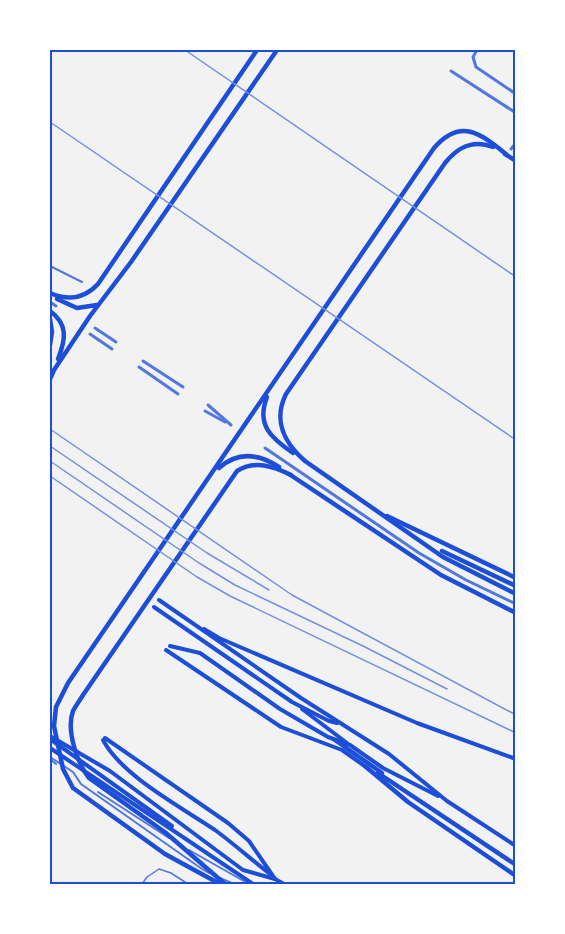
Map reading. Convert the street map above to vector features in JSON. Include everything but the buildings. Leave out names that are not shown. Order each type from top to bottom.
[{"type":"highway","points":[[50,294],[63,298],[78,298],[92,291],[98,284],[257,50]]},
{"type":"highway","points":[[54,370],[278,50]]},
{"type":"highway","points":[[220,885],[165,854],[73,788],[63,769],[54,726],[56,707],[68,683],[441,141],[454,132],[476,132],[516,161]]},
{"type":"highway","points":[[305,461],[292,449],[283,434],[280,408],[286,394],[451,156],[464,146],[480,143],[495,147],[506,154]]},
{"type":"highway","points":[[50,294],[77,308],[98,305]]},
{"type":"highway","points":[[50,311],[59,319],[65,330],[62,350],[50,379]]},
{"type":"highway","points":[[50,319],[52,332],[50,345]]},
{"type":"highway","points":[[270,389],[263,407],[264,421],[267,429],[281,444],[444,557],[516,594]]},
{"type":"highway","points":[[212,474],[229,460],[251,456],[270,461],[441,575],[516,613]]},
{"type":"highway","points":[[225,885],[166,833],[89,778],[77,754],[71,718],[83,694],[237,471],[253,465],[262,465],[272,466],[291,475]]},
{"type":"highway","points":[[368,506],[516,578]]},
{"type":"highway","points":[[442,551],[516,586]]},
{"type":"highway","points":[[335,740],[420,801],[516,865]]},
{"type":"highway","points":[[366,767],[386,777]]},
{"type":"highway","points":[[366,767],[408,802],[516,876]]},
{"type":"main road","points":[[159,600],[301,698],[389,754],[447,801]]},
{"type":"main road","points":[[154,607],[383,768],[447,801],[516,846]]},
{"type":"main road","points":[[168,607],[219,638],[417,723],[516,759]]},
{"type":"main road","points":[[170,646],[200,653],[279,709],[335,740],[350,745]]},
{"type":"main road","points":[[166,650],[281,727],[342,750],[366,767]]},
{"type":"main road","points":[[292,702],[329,721],[344,725]]},
{"type":"main road","points":[[50,738],[172,826]]},
{"type":"main road","points":[[50,738],[110,771],[243,870],[275,879]]},
{"type":"main road","points":[[275,879],[249,841],[228,823],[104,739],[120,763],[218,832],[275,879],[284,885]]},
{"type":"main road","points":[[50,748],[251,885]]},
{"type":"street","points":[[477,50],[473,57],[476,67],[516,94]]},
{"type":"street","points":[[451,70],[515,112]]},
{"type":"street","points":[[512,149],[516,144]]},
{"type":"street","points":[[50,266],[82,282]]},
{"type":"street","points":[[50,302],[56,306]]},
{"type":"street","points":[[95,328],[116,342]]},
{"type":"street","points":[[90,334],[112,349]]},
{"type":"street","points":[[143,361],[183,387]]},
{"type":"street","points":[[139,367],[178,394]]},
{"type":"street","points":[[205,411],[231,425],[208,405]]},
{"type":"street","points":[[265,448],[419,553],[466,580],[516,604]]},
{"type":"street","points":[[50,758],[56,764]]},
{"type":"street","points":[[50,758],[73,772],[81,784],[201,869],[234,885]]},
{"type":"street","points":[[98,792],[146,824],[251,885]]},
{"type":"street","points":[[179,853],[184,847]]},
{"type":"lane","points":[[142,885],[147,877],[159,869],[171,873],[188,885]]},
{"type":"railway","points":[[185,50],[516,277]]},
{"type":"railway","points":[[50,122],[516,440]]},
{"type":"railway","points":[[50,429],[292,595],[516,715]]},
{"type":"railway","points":[[50,446],[207,553],[269,590]]},
{"type":"railway","points":[[50,461],[235,585],[447,689]]},
{"type":"railway","points":[[50,476],[197,577],[230,596],[516,733]]}]
